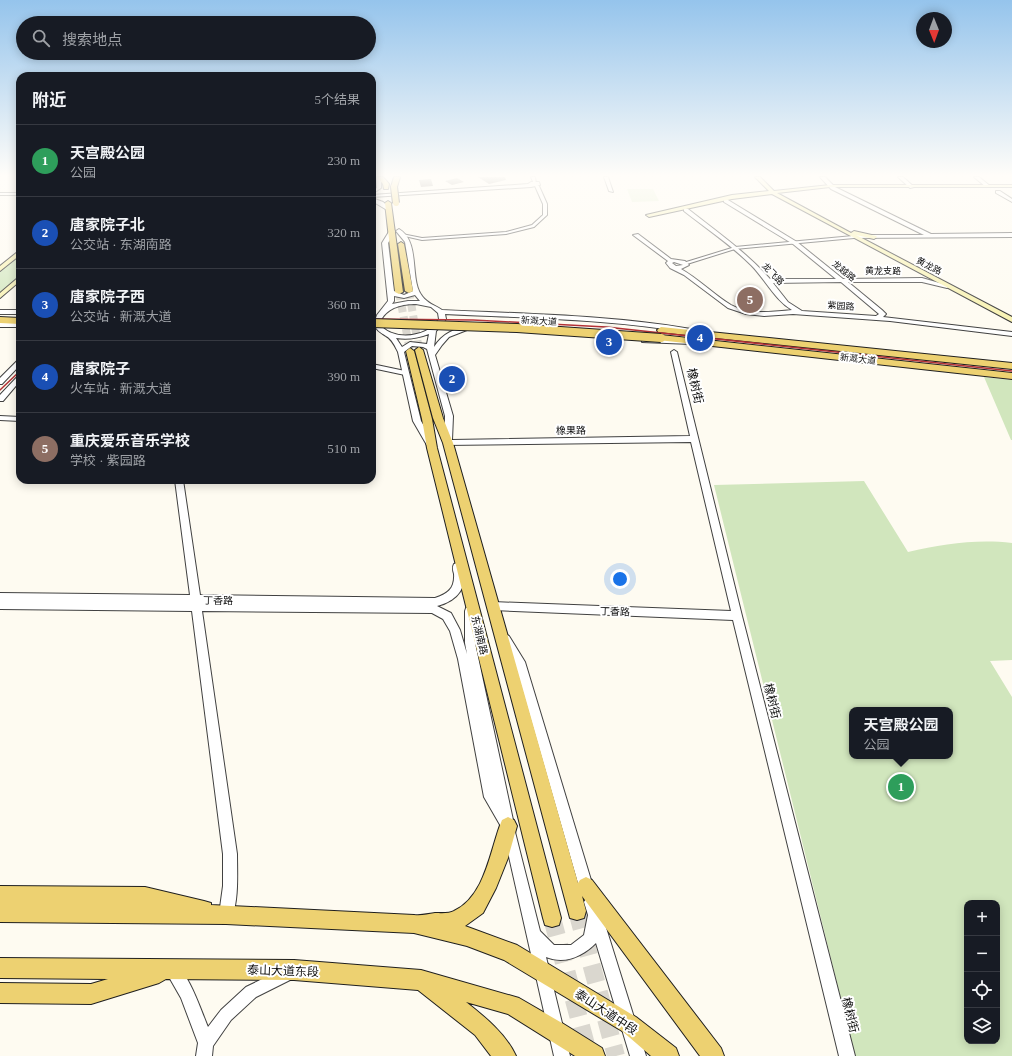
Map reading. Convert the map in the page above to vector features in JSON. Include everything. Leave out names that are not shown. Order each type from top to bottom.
[{"type":"main road","points":[[396,226],[412,291]]},
{"type":"main road","points":[[398,226],[399,292]]},
{"type":"main road","name":"黄龙路","points":[[836,226],[1012,320]]},
{"type":"main road","name":"黄龙路","points":[[841,226],[853,235],[861,237],[1012,316]]},
{"type":"main road","points":[[853,235],[874,236]]},
{"type":"main road","points":[[0,269],[16,255]]},
{"type":"main road","points":[[0,296],[16,282]]},
{"type":"main road","points":[[0,316],[16,316]]},
{"type":"main road","name":"新溉大道","points":[[376,317],[552,322],[661,337]]},
{"type":"main road","points":[[0,320],[16,321]]},
{"type":"main road","name":"新溉大道","points":[[376,325],[449,324],[550,328],[661,337],[705,338],[1012,366]]},
{"type":"main road","name":"新溉大道","points":[[705,338],[1012,376]]},
{"type":"main road","name":"东湖南路","points":[[410,351],[448,443],[577,911]]},
{"type":"main road","name":"东湖南路","points":[[410,351],[427,419],[432,448],[552,918]]},
{"type":"main road","points":[[0,913],[226,915],[414,924],[456,921],[476,906],[490,882],[500,858],[508,826]]},
{"type":"main road","points":[[586,886],[713,1056]]},
{"type":"main road","points":[[0,895],[145,896],[226,915]]},
{"type":"main road","points":[[414,924],[467,936],[510,952],[542,972]]},
{"type":"main road","name":"泰山大道东段","points":[[0,968],[294,970],[421,980],[512,1005],[555,1030]]},
{"type":"main road","points":[[0,993],[91,994],[171,969]]},
{"type":"main road","name":"泰山大道中段","points":[[542,972],[629,1024],[668,1056]]},
{"type":"main road","points":[[421,980],[482,1028],[505,1056]]},
{"type":"main road","points":[[555,1030],[594,1056]]},
{"type":"street","points":[[398,232],[422,239],[500,234],[532,226]]},
{"type":"street","name":"龙飞路","points":[[707,226],[735,248],[769,281],[789,307]]},
{"type":"street","name":"龙越路","points":[[769,226],[795,242],[880,311],[883,314],[877,318]]},
{"type":"street","points":[[911,226],[931,236]]},
{"type":"street","points":[[391,292],[401,297],[408,296],[412,291],[408,242],[398,232]]},
{"type":"street","points":[[376,323],[378,317],[390,301],[391,292],[384,243],[398,232]]},
{"type":"street","points":[[636,235],[671,264],[679,260],[685,265],[686,274]]},
{"type":"street","points":[[685,265],[735,248],[853,235]]},
{"type":"street","points":[[861,237],[1012,235]]},
{"type":"street","points":[[409,247],[422,239]]},
{"type":"street","name":"紫园路","points":[[671,264],[730,307],[755,314],[804,312],[877,318],[1010,333]]},
{"type":"street","name":"黄龙支路","points":[[769,281],[922,280],[948,286]]},
{"type":"street","points":[[412,291],[426,303]]},
{"type":"street","points":[[376,312],[384,311],[406,302],[426,303],[434,306],[443,315],[443,321],[436,329],[431,351],[449,416],[448,443]]},
{"type":"street","points":[[784,312],[789,307],[804,312]]},
{"type":"street","points":[[0,312],[16,312]]},
{"type":"street","name":"新溉大道","points":[[441,312],[553,317],[661,326],[705,338]]},
{"type":"street","points":[[469,328],[464,326],[462,322],[463,318],[473,313]]},
{"type":"street","points":[[0,325],[16,325]]},
{"type":"street","points":[[376,326],[410,351]]},
{"type":"street","points":[[431,351],[444,337],[455,331],[469,328]]},
{"type":"street","name":"新溉大道","points":[[388,334],[410,337],[425,335],[436,329],[469,328],[661,337],[691,342],[705,338]]},
{"type":"street","points":[[661,337],[674,352],[682,345],[691,342]]},
{"type":"street","points":[[431,351],[424,345],[410,344],[405,373],[418,421],[432,448]]},
{"type":"street","name":"橡树街","points":[[674,352],[737,616],[847,1056]]},
{"type":"street","points":[[0,382],[16,364]]},
{"type":"street","points":[[376,367],[405,373]]},
{"type":"street","points":[[0,399],[16,381]]},
{"type":"street","points":[[0,418],[16,419]]},
{"type":"street","name":"橡果路","points":[[448,443],[694,439]]},
{"type":"street","points":[[180,484],[230,854],[230,886],[226,915]]},
{"type":"street","points":[[451,520],[451,540],[459,575],[458,585],[453,594],[434,606],[451,621],[476,699]]},
{"type":"street","points":[[471,599],[471,677],[562,1056]]},
{"type":"street","name":"丁香路","points":[[0,604],[196,603],[434,606]]},
{"type":"street","name":"丁香路","points":[[493,606],[737,616]]},
{"type":"street","points":[[500,633],[520,662],[638,1056]]},
{"type":"street","points":[[470,644],[476,699]]},
{"type":"street","points":[[463,659],[471,677]]},
{"type":"street","points":[[534,936],[551,952],[573,952],[591,940],[595,914]]},
{"type":"street","points":[[171,969],[187,993],[205,1050]]},
{"type":"street","points":[[205,1050],[226,1015],[251,992],[294,970]]},
{"type":"green space","points":[[16,258],[16,280],[0,294],[0,272]]},
{"type":"green space","points":[[984,377],[1012,380],[1012,440],[1011,440]]},
{"type":"green space","points":[[864,481],[908,552],[960,543],[1012,543],[1012,660],[990,661],[1012,697],[1012,1056],[855,1056],[714,485]]},
{"type":"tunnel","points":[[409,291],[419,350]]},
{"type":"tunnel","points":[[399,292],[410,351]]},
{"type":"tunnel","points":[[577,911],[616,1056]]},
{"type":"tunnel","points":[[552,918],[589,1056]]},
{"type":"railway","points":[[376,319],[473,320],[606,327],[1012,371]]},
{"type":"railway","points":[[0,390],[16,375]]},
{"type":"place","name":"重庆爱乐音乐学校","points":[[750,300]]},
{"type":"place","name":"唐家院子","points":[[700,338]]},
{"type":"place","name":"唐家院子西","points":[[609,342]]},
{"type":"place","name":"唐家院子北","points":[[452,379]]},
{"type":"place","name":"天宫殿公园","points":[[901,787]]}]
